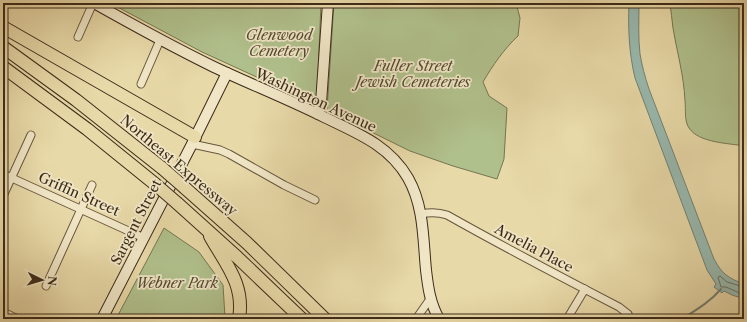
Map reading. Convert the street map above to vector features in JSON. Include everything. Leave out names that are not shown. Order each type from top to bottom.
[{"type":"highway","points":[[3,27],[193,140]]},
{"type":"highway","name":"Northeast Expressway","points":[[3,47],[76,100],[162,168],[261,256],[325,319]]},
{"type":"highway","points":[[3,67],[87,129],[155,184],[257,275],[302,319]]},
{"type":"highway","points":[[205,228],[218,251],[229,266],[235,281],[240,303],[239,319]]},
{"type":"street","points":[[78,37],[93,3]]},
{"type":"street","name":"Washington Avenue","points":[[93,3],[160,40],[227,73],[366,137],[390,155],[411,182],[418,200],[421,214],[427,282],[430,299],[439,319]]},
{"type":"street","points":[[318,114],[322,103],[328,3]]},
{"type":"street","points":[[141,84],[160,40]]},
{"type":"street","name":"Sargent Street","points":[[102,319],[227,73]]},
{"type":"street","points":[[3,196],[31,135]]},
{"type":"street","points":[[193,140],[229,154],[315,200]]},
{"type":"street","name":"Griffin Street","points":[[3,174],[11,179],[82,209],[144,238]]},
{"type":"street","points":[[46,286],[92,185]]},
{"type":"street","name":"Amelia Place","points":[[421,214],[439,212],[447,215],[501,246],[619,307],[628,314],[630,319]]},
{"type":"street","points":[[567,319],[585,289]]},
{"type":"street","points":[[416,319],[430,299]]},
{"type":"street","points":[[3,312],[18,319]]},
{"type":"green space","name":"Glenwood Cemetery","points":[[110,3],[321,3],[317,98],[313,101],[309,101],[202,52]]},
{"type":"green space","name":"Fuller Street Jewish Cemeteries","points":[[334,3],[516,3],[520,18],[518,36],[508,46],[483,82],[489,96],[507,108],[504,159],[497,179],[410,151],[327,110]]},
{"type":"green space","points":[[670,3],[744,3],[744,146],[714,142],[700,137],[687,125],[683,82]]},
{"type":"green space","name":"Webner Park","points":[[164,228],[199,252],[223,285],[224,319],[116,319]]},
{"type":"water","points":[[629,3],[639,3],[639,48],[646,80],[714,259],[726,275],[744,284],[744,299],[724,291],[722,293],[714,287],[716,284],[707,270],[635,78],[629,41]]},
{"type":"waterway","points":[[682,319],[708,302],[721,289]]}]
